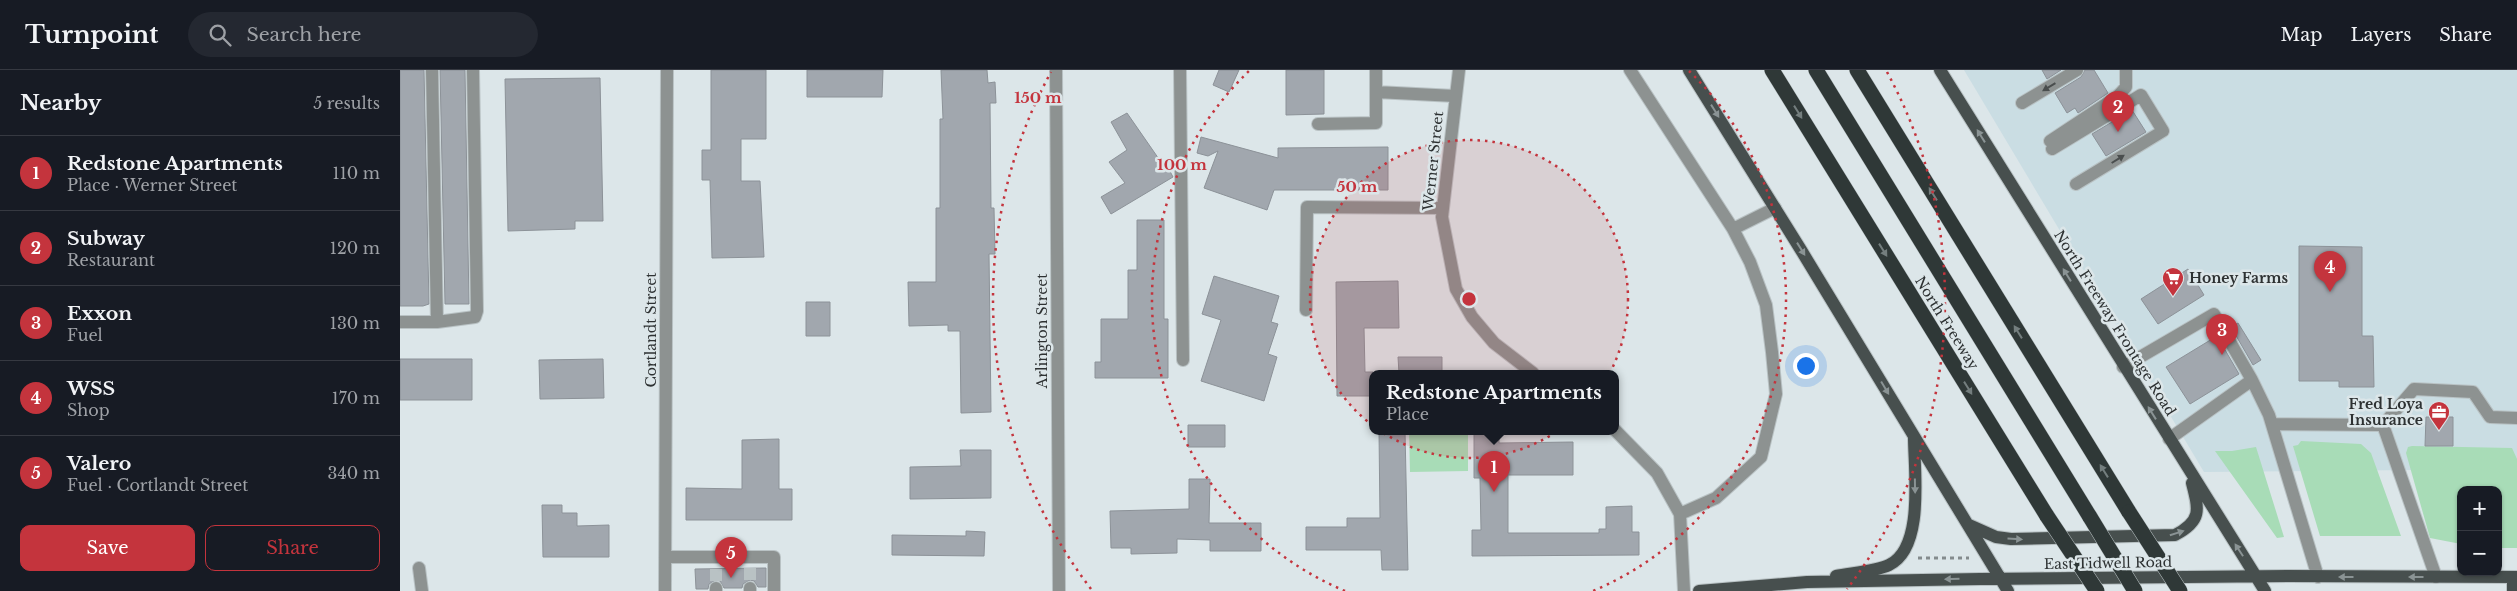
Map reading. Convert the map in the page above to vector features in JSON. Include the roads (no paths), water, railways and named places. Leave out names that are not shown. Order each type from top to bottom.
[{"type":"highway","name":"North Freeway","points":[[1772,70],[2046,516],[2097,591]]},
{"type":"highway","name":"North Freeway","points":[[1816,70],[2135,591]]},
{"type":"highway","points":[[1857,70],[2129,512],[2180,591]]},
{"type":"main road","points":[[1689,70],[2008,591]]},
{"type":"main road","name":"North Freeway Frontage Road","points":[[1940,70],[2265,591]]},
{"type":"main road","points":[[1807,582],[1890,565],[1902,552],[1910,537],[1915,516],[1914,437]]},
{"type":"main road","points":[[1969,525],[1996,537],[2011,540],[2175,535],[2189,528],[2197,517],[2198,505],[2188,470]]},
{"type":"main road","points":[[2513,591],[2515,577]]},
{"type":"main road","name":"East Tidwell Road","points":[[1699,591],[1807,582],[2001,578],[2515,577]]},
{"type":"street","points":[[432,70],[437,322]]},
{"type":"street","points":[[400,322],[437,322],[468,319],[475,317],[478,312],[473,70]]},
{"type":"street","name":"Cortlandt Street","points":[[665,591],[667,70]]},
{"type":"street","name":"Arlington Street","points":[[1056,70],[1059,591]]},
{"type":"street","points":[[1180,70],[1182,360]]},
{"type":"street","points":[[1318,124],[1376,123],[1376,70]]},
{"type":"street","name":"Werner Street","points":[[1459,70],[1443,208],[1446,248],[1456,289],[1472,317],[1494,343],[1529,370]]},
{"type":"street","points":[[1630,70],[1733,230],[1750,262],[1766,306],[1776,394],[1761,457],[1716,498],[1680,514]]},
{"type":"street","points":[[2022,103],[2077,70]]},
{"type":"street","points":[[2076,184],[2163,131],[2141,96],[2050,145],[2118,96],[2126,87],[2126,70]]},
{"type":"street","points":[[1376,92],[1456,96]]},
{"type":"street","points":[[1306,310],[1307,207],[1443,208]]},
{"type":"street","points":[[1733,230],[1775,208]]},
{"type":"street","points":[[2124,367],[2214,314],[2252,380],[2272,424],[2318,577]]},
{"type":"street","points":[[2169,439],[2252,380]]},
{"type":"street","points":[[2272,424],[2383,425],[2414,389],[2473,392],[2490,417],[2517,418]]},
{"type":"street","points":[[2383,425],[2436,577]]},
{"type":"street","points":[[1619,434],[1657,473],[1680,514],[1684,591]]},
{"type":"street","points":[[665,557],[716,563],[749,562],[774,557],[774,591]]},
{"type":"street","points":[[420,568],[422,591]]},
{"type":"tunnel","points":[[750,568],[750,588]]},
{"type":"tunnel","points":[[716,569],[716,588]]},
{"type":"place","name":"Subway","points":[[2118,132]]},
{"type":"place","name":"WSS","points":[[2330,292]]},
{"type":"place","name":"Honey Farms","points":[[2173,297]]},
{"type":"place","name":"Exxon","points":[[2222,355]]},
{"type":"place","name":"Fred Loya Insurance","points":[[2439,431]]},
{"type":"place","name":"Redstone Apartments","points":[[1494,492]]},
{"type":"place","name":"Valero","points":[[731,578]]}]
